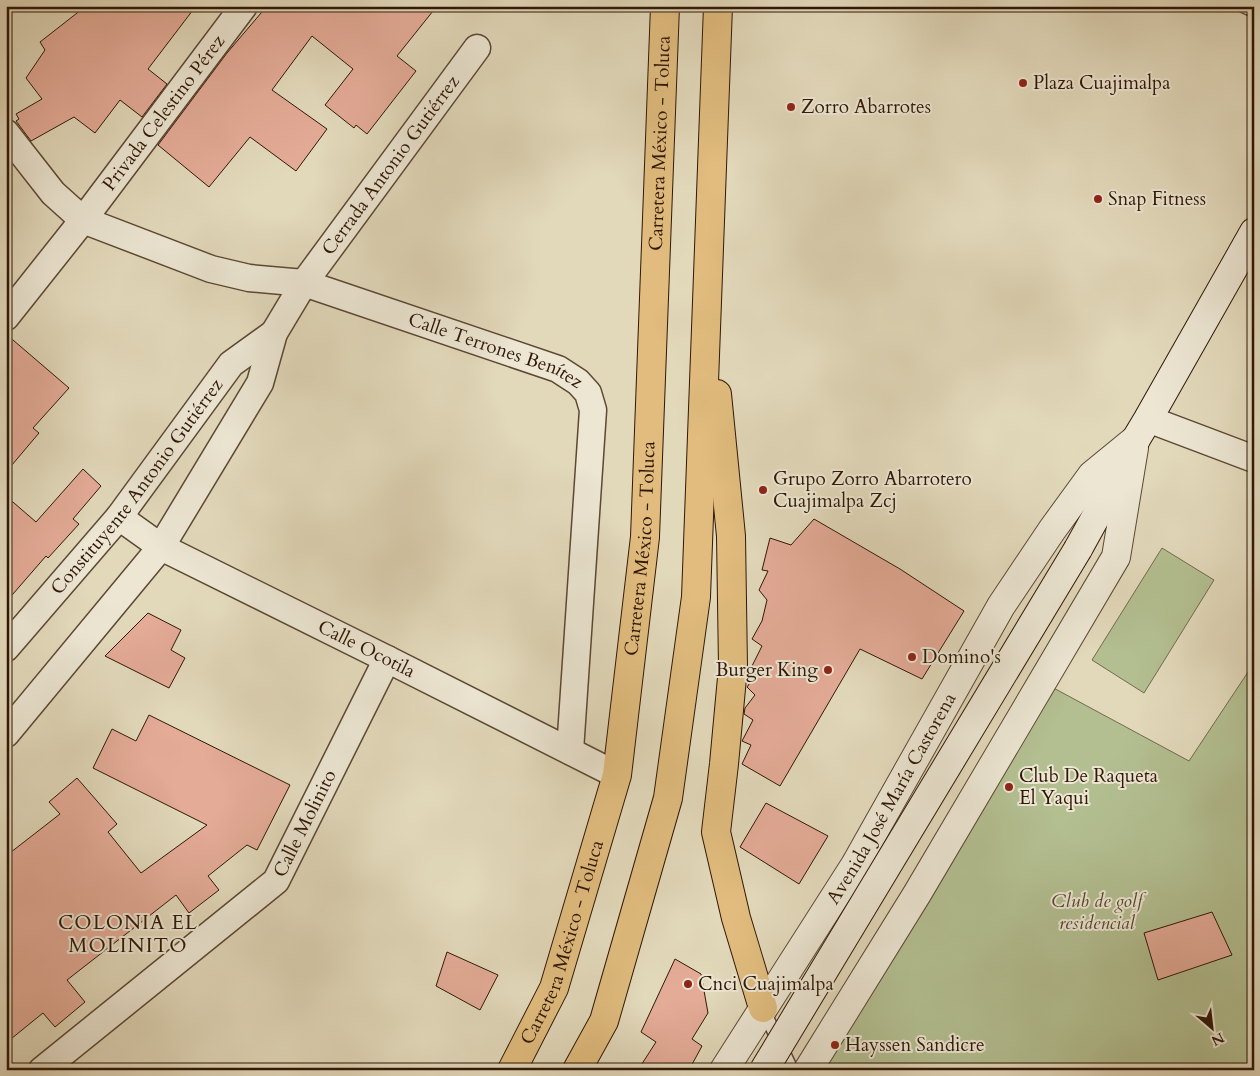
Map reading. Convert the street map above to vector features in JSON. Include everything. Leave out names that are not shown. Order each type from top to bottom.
[{"type":"main road","name":"Carretera México - Toluca","points":[[512,1070],[554,988],[617,775],[645,537],[665,6]]},
{"type":"main road","points":[[578,1070],[604,1021],[668,798],[696,597],[718,6]]},
{"type":"main road","points":[[707,290],[731,536],[733,666],[716,832],[736,918],[763,1008]]},
{"type":"street","name":"Privada Celestino Pérez","points":[[7,314],[83,220],[244,6]]},
{"type":"street","name":"Cerrada Antonio Gutiérrez","points":[[304,283],[477,48]]},
{"type":"street","points":[[6,133],[53,193],[83,220]]},
{"type":"street","name":"Calle Terrones Benítez","points":[[83,220],[211,268],[250,278],[304,283],[558,369],[578,382],[588,393],[593,410],[570,751]]},
{"type":"street","name":"Avenida José María Castorena","points":[[764,1070],[1078,549],[1142,429],[1254,232]]},
{"type":"street","name":"Constituyente Antonio Gutiérrez","points":[[6,734],[161,547],[260,383],[274,333],[304,283]]},
{"type":"street","name":"Constituyente Antonio Gutiérrez","points":[[6,648],[119,517],[231,364],[274,333]]},
{"type":"street","points":[[1142,429],[1254,459]]},
{"type":"street","name":"Avenida José María Castorena","points":[[724,1070],[855,866],[1001,606],[1092,475],[1142,429]]},
{"type":"street","name":"Avenida José María Castorena","points":[[808,1070],[917,894],[1116,557],[1142,429]]},
{"type":"street","name":"Calle Ocotila","points":[[119,517],[161,547],[387,658],[617,775]]},
{"type":"street","name":"Calle Molinito","points":[[42,1070],[276,881],[387,658]]},
{"type":"lane","points":[[1243,6],[1254,11]]},
{"type":"lane","points":[[763,1008],[792,1070]]},
{"type":"green space","points":[[1162,548],[1214,580],[1144,693],[1092,660]]},
{"type":"green space","name":"Club de golf residencial","points":[[1254,663],[1254,1070],[824,1070],[1048,685],[1189,761]]},
{"type":"building","points":[[86,6],[196,6],[148,69],[167,84],[142,117],[120,100],[95,133],[74,117],[31,141],[16,121],[19,119],[16,114],[42,99],[26,78],[45,50],[40,42]]},
{"type":"building","points":[[267,6],[437,6],[397,56],[416,71],[367,134],[356,125],[354,128],[325,105],[353,69],[312,36],[272,90],[327,129],[296,171],[250,137],[209,187],[158,145],[227,53]]},
{"type":"building","points":[[6,334],[69,388],[33,428],[39,433],[6,472]]},
{"type":"building","points":[[83,469],[101,486],[73,519],[79,524],[48,558],[46,556],[6,602],[6,496],[36,522]]},
{"type":"building","points":[[814,519],[900,569],[964,611],[922,679],[860,649],[780,786],[742,764],[751,745],[742,741],[753,720],[744,714],[745,708],[755,695],[747,687],[758,671],[752,666],[762,646],[752,639],[762,621],[767,600],[759,590],[768,571],[762,570],[770,538],[791,545]]},
{"type":"building","points":[[148,613],[181,630],[171,650],[185,658],[169,688],[105,656]]},
{"type":"building","points":[[149,715],[290,785],[257,850],[247,845],[208,876],[219,890],[189,913],[176,895],[67,980],[85,1002],[55,1027],[43,1013],[6,1043],[6,856],[60,814],[49,802],[77,778],[117,824],[108,832],[141,873],[207,825],[93,768],[112,729],[136,741]]},
{"type":"building","points":[[766,803],[828,836],[799,884],[740,847]]},
{"type":"building","points":[[1212,912],[1232,955],[1158,980],[1144,933]]},
{"type":"building","points":[[447,952],[498,975],[480,1010],[436,986]]},
{"type":"building","points":[[675,959],[701,974],[708,1013],[692,1039],[702,1046],[689,1070],[638,1070],[656,1042],[641,1032]]},
{"type":"place","name":"Plaza Cuajimalpa","points":[[1023,83]]},
{"type":"place","name":"Zorro Abarrotes","points":[[791,107]]},
{"type":"place","name":"Snap Fitness","points":[[1098,199]]},
{"type":"place","name":"Grupo Zorro Abarrotero Cuajimalpa Zcj","points":[[763,490]]},
{"type":"place","name":"Domino's","points":[[912,657]]},
{"type":"place","name":"Burger King","points":[[828,670]]},
{"type":"place","name":"Club De Raqueta El Yaqui","points":[[1009,787]]},
{"type":"place","name":"Cnci Cuajimalpa","points":[[688,984]]},
{"type":"place","name":"Hayssen Sandicre","points":[[835,1045]]},
{"type":"district","name":"COLONIA EL MOLINITO","points":[[128,934]]}]
